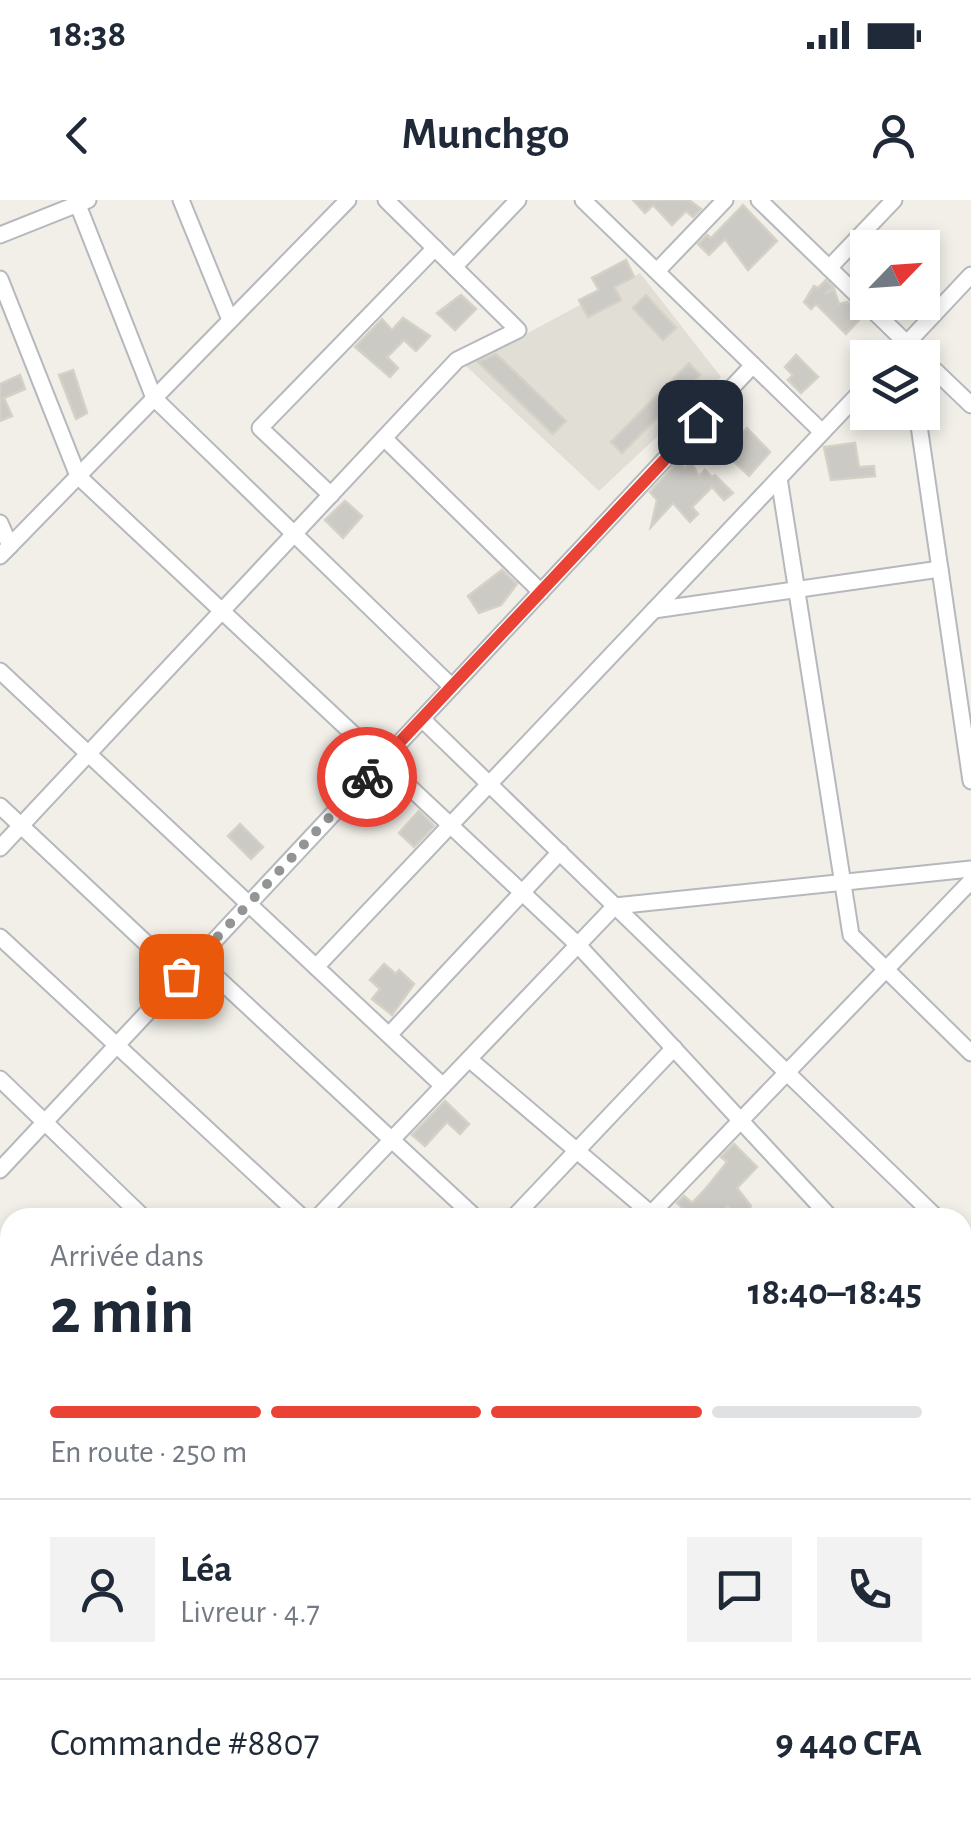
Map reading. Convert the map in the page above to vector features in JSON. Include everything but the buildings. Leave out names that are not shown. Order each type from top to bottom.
[{"type":"street","points":[[182,200],[230,320]]},
{"type":"street","points":[[5,551],[348,200]]},
{"type":"street","points":[[0,848],[457,360],[518,330],[386,200]]},
{"type":"street","points":[[454,267],[518,200]]},
{"type":"street","points":[[583,200],[822,432]]},
{"type":"street","points":[[657,272],[725,200]]},
{"type":"street","points":[[760,200],[898,340]]},
{"type":"street","points":[[829,268],[894,200]]},
{"type":"street","points":[[0,235],[80,201],[154,398],[452,687]]},
{"type":"street","points":[[331,495],[260,428],[434,248]]},
{"type":"street","points":[[916,340],[971,275]]},
{"type":"street","points":[[0,279],[78,476],[578,945],[822,1208]]},
{"type":"street","points":[[0,1170],[752,365]]},
{"type":"street","points":[[940,375],[971,405]]},
{"type":"street","points":[[316,967],[850,403]]},
{"type":"street","points":[[920,430],[971,780]]},
{"type":"street","points":[[384,438],[541,592]]},
{"type":"street","points":[[779,478],[851,935],[971,1053]]},
{"type":"street","points":[[0,523],[5,551]]},
{"type":"street","points":[[654,610],[940,569]]},
{"type":"street","points":[[957,683],[971,668]]},
{"type":"street","points":[[0,671],[443,1086]]},
{"type":"street","points":[[422,718],[927,1208]]},
{"type":"street","points":[[0,806],[181,976]]},
{"type":"street","points":[[388,1034],[560,852]]},
{"type":"street","points":[[326,1208],[615,906],[971,869]]},
{"type":"street","points":[[658,1208],[971,881]]},
{"type":"street","points":[[0,937],[292,1208]]},
{"type":"street","points":[[197,958],[465,1208]]},
{"type":"street","points":[[522,1208],[674,1048]]},
{"type":"street","points":[[469,1058],[642,1208]]},
{"type":"street","points":[[0,1079],[134,1208]]},
{"type":"shaded area","points":[[640,273],[721,377],[599,491],[466,366]]},
{"type":"way so far","points":[[181,976],[367,777]]},
{"type":"route","points":[[367,777],[700,422]]}]
